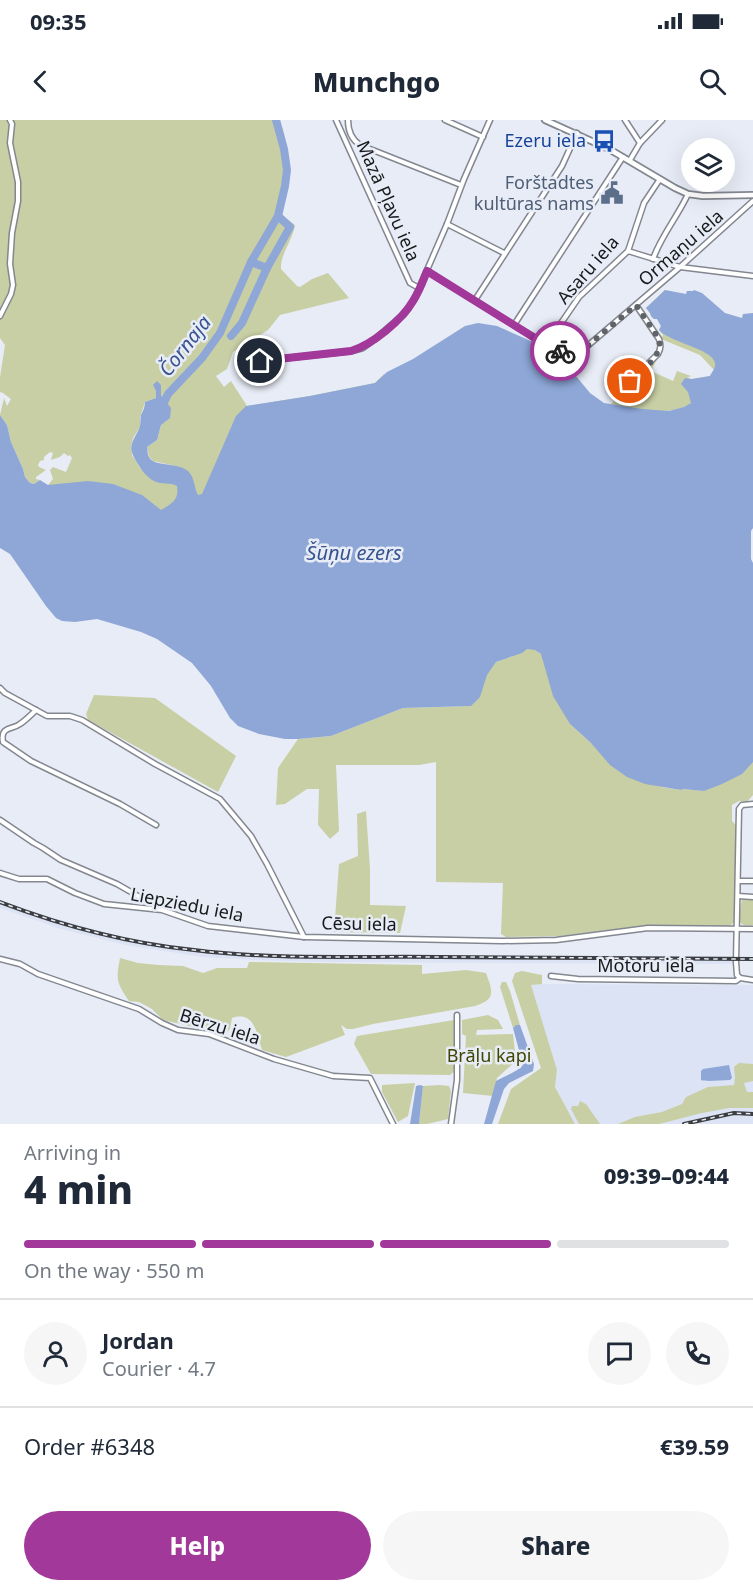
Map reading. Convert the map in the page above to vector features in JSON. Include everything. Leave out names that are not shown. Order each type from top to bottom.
[{"type":"street","points":[[0,316],[13,285],[10,264],[12,232],[18,201],[18,182],[10,143],[12,124],[10,120]]},
{"type":"street","name":"Mazā Pļavu iela","points":[[336,120],[410,283],[419,288]]},
{"type":"street","points":[[348,120],[351,137],[360,145],[461,185]]},
{"type":"street","points":[[445,120],[483,137]]},
{"type":"street","points":[[260,361],[363,348],[405,313],[414,300],[427,271],[490,120]]},
{"type":"street","points":[[545,120],[578,133],[688,194],[753,195]]},
{"type":"street","points":[[625,120],[640,143]]},
{"type":"street","points":[[630,160],[640,143],[662,120]]},
{"type":"street","points":[[475,300],[562,166],[578,133]]},
{"type":"street","points":[[514,325],[623,157]]},
{"type":"street","name":"Asaru iela","points":[[546,345],[579,297],[628,251],[644,203],[660,179]]},
{"type":"street","points":[[653,259],[688,194]]},
{"type":"street","name":"Ormaņu iela","points":[[546,345],[569,355],[578,354],[753,201]]},
{"type":"street","points":[[447,224],[504,253]]},
{"type":"street","points":[[628,251],[680,267],[753,276]]},
{"type":"street","points":[[427,271],[546,345]]},
{"type":"street","points":[[616,395],[660,350],[659,339],[636,305]]},
{"type":"street","name":"Cēsu iela","points":[[0,688],[47,716],[70,716],[82,720],[155,764],[220,799],[251,836],[304,937],[502,941],[556,940],[648,928],[753,929]]},
{"type":"street","points":[[36,710],[18,726],[6,728],[2,732],[3,742],[31,761],[120,804],[156,825]]},
{"type":"street","points":[[740,978],[736,975],[740,809],[742,805],[753,804]]},
{"type":"street","points":[[0,820],[61,860],[117,884],[162,910]]},
{"type":"street","name":"Liepziedu iela","points":[[0,873],[19,879],[47,879],[104,904],[162,910],[208,926],[304,937]]},
{"type":"street","points":[[738,880],[753,881]]},
{"type":"street","points":[[738,896],[753,897]]},
{"type":"street","name":"Bērzu iela","points":[[0,959],[20,964],[38,974],[139,1009],[178,1030],[209,1034],[274,1059],[333,1076],[370,1078],[393,1124]]},
{"type":"street","name":"Motoru iela","points":[[550,976],[590,980],[736,981],[740,978],[753,980]]},
{"type":"street","points":[[451,1124],[457,1080],[457,1015]]},
{"type":"shaded area","points":[[0,900],[118,936],[212,951],[290,955],[734,956],[734,964],[321,962],[203,957],[125,945],[61,929],[0,908]]},
{"type":"shaded area","points":[[530,984],[753,985],[753,1124],[575,1124],[555,1087],[557,1070]]},
{"type":"green space","points":[[0,120],[280,120],[290,173],[282,215],[295,225],[282,258],[281,269],[300,287],[328,273],[349,298],[280,315],[268,330],[233,352],[227,369],[216,376],[224,387],[231,381],[247,406],[375,383],[384,374],[387,389],[218,494],[162,516],[57,485],[48,485],[53,479],[50,470],[53,467],[66,472],[72,458],[64,453],[51,460],[53,453],[50,452],[44,457],[38,465],[46,470],[36,477],[40,480],[34,484],[30,483],[25,477],[11,442],[7,425],[0,415],[4,398],[7,406],[11,399],[0,392],[5,345],[0,338]],"holes":[[[161,385],[161,395],[170,408],[161,425],[157,440],[147,447],[149,457],[153,461],[180,467],[141,469],[132,455],[133,438],[140,427],[145,402],[156,398],[156,389]]]},
{"type":"green space","points":[[665,290],[726,357],[689,405],[680,409],[641,410],[611,404],[642,375],[647,376],[644,369],[662,350],[651,371],[673,381],[677,371],[691,376],[687,378],[692,379],[710,376],[714,370],[700,355],[661,339],[663,335],[659,330],[661,326],[646,308]]},
{"type":"green space","points":[[528,644],[546,658],[570,724],[591,743],[655,781],[661,787],[704,791],[753,751],[753,795],[747,802],[739,801],[732,805],[732,821],[737,826],[735,921],[730,926],[648,925],[560,936],[506,937],[501,934],[503,883],[436,882],[436,762],[419,765],[336,765],[339,831],[330,839],[318,825],[319,789],[307,789],[285,804],[276,805],[278,768],[298,739],[331,736],[403,708],[471,706],[477,685],[496,662],[511,657]]},
{"type":"green space","points":[[94,695],[155,698],[236,756],[218,792],[88,720],[86,714]]},
{"type":"green space","points":[[366,811],[370,905],[406,906],[400,933],[334,932],[339,864],[358,856],[357,814]]},
{"type":"green space","points":[[742,898],[753,898],[753,925],[743,925],[739,920]]},
{"type":"green space","points":[[120,958],[138,963],[183,966],[203,973],[217,968],[247,968],[249,962],[422,965],[422,974],[466,970],[486,973],[491,994],[487,1001],[475,1006],[353,1029],[347,1029],[341,1025],[345,1035],[286,1057],[262,1050],[254,1025],[246,1018],[240,1016],[232,1018],[230,1029],[225,1034],[218,1034],[163,1020],[152,1009],[139,1002],[129,1001],[118,981]]},
{"type":"green space","points":[[522,971],[542,975],[542,984],[531,985],[557,1070],[555,1087],[575,1124],[498,1124],[511,1089],[541,1068],[512,981],[515,973]]},
{"type":"green space","points":[[502,982],[506,982],[510,991],[520,1025],[513,1028],[500,987]]},
{"type":"green space","name":"Brāļu kapi","points":[[488,1015],[498,1020],[503,1029],[477,1030],[476,1035],[513,1034],[516,1061],[497,1078],[493,1096],[463,1093],[466,1036],[462,1034],[462,1020]]},
{"type":"green space","points":[[454,1020],[455,1071],[450,1075],[371,1074],[354,1044],[357,1036]]},
{"type":"green space","points":[[739,1063],[753,1064],[753,1081],[744,1083],[747,1092],[753,1092],[753,1108],[729,1108],[659,1124],[618,1124],[682,1104],[686,1097],[708,1087],[734,1085],[734,1067]]},
{"type":"green space","points":[[415,1083],[408,1116],[398,1122],[382,1092],[382,1085]]},
{"type":"green space","points":[[423,1086],[449,1086],[451,1091],[448,1119],[419,1124]]},
{"type":"green space","points":[[580,1101],[586,1104],[600,1124],[579,1124],[571,1109],[572,1106],[578,1106]]},
{"type":"water","name":"Šūņu ezers","points":[[665,290],[686,294],[687,291],[694,290],[702,293],[725,313],[742,318],[743,314],[753,313],[751,559],[753,563],[753,762],[742,774],[704,791],[645,784],[627,777],[610,765],[570,724],[553,696],[541,654],[535,650],[527,649],[496,662],[487,675],[480,697],[471,706],[403,708],[331,736],[285,739],[259,734],[238,726],[192,663],[157,639],[97,619],[75,622],[56,618],[10,554],[0,548],[0,415],[7,425],[11,442],[25,477],[30,483],[34,484],[40,480],[48,485],[88,481],[113,484],[142,495],[161,510],[174,501],[177,486],[149,478],[131,450],[140,427],[145,402],[156,398],[153,385],[157,381],[161,385],[161,395],[171,408],[170,418],[161,425],[157,440],[147,447],[148,456],[156,462],[180,467],[189,472],[198,495],[202,494],[236,416],[246,406],[375,383],[387,372],[413,359],[465,326],[478,323],[497,326],[542,346],[566,364],[590,393],[604,403],[669,411],[691,403],[688,392],[681,384],[685,378],[710,376],[715,363],[707,354],[659,330],[661,326],[657,319],[651,316],[646,308]]},
{"type":"water","points":[[520,1025],[534,1064],[533,1071],[509,1083],[504,1089],[492,1124],[484,1124],[496,1081],[523,1065],[513,1028]]},
{"type":"water","points":[[729,1065],[732,1078],[730,1080],[701,1080],[703,1069]]},
{"type":"water","points":[[416,1086],[423,1086],[419,1124],[410,1124]]},
{"type":"waterway","name":"Čornaja","points":[[161,409],[168,394],[202,358],[220,333],[251,262],[278,216],[287,170],[276,120]]},
{"type":"waterway","points":[[231,336],[242,323],[267,268],[290,227],[278,216]]},
{"type":"waterway","points":[[251,262],[267,268]]},
{"type":"railway","points":[[0,902],[47,919],[120,938],[169,947],[224,953],[317,957],[753,959]]},
{"type":"railway","points":[[684,1124],[734,1113],[753,1114]]},
{"type":"way so far","points":[[560,351],[574,356],[578,354],[636,305],[661,344],[658,354],[630,381]]},
{"type":"place","name":"Ezeru iela","points":[[604,141]]},
{"type":"place","name":"Forštadtes kultūras nams","points":[[612,193]]},
{"type":"route","points":[[260,361],[363,348],[405,313],[414,300],[427,271],[546,345],[560,351]]}]
